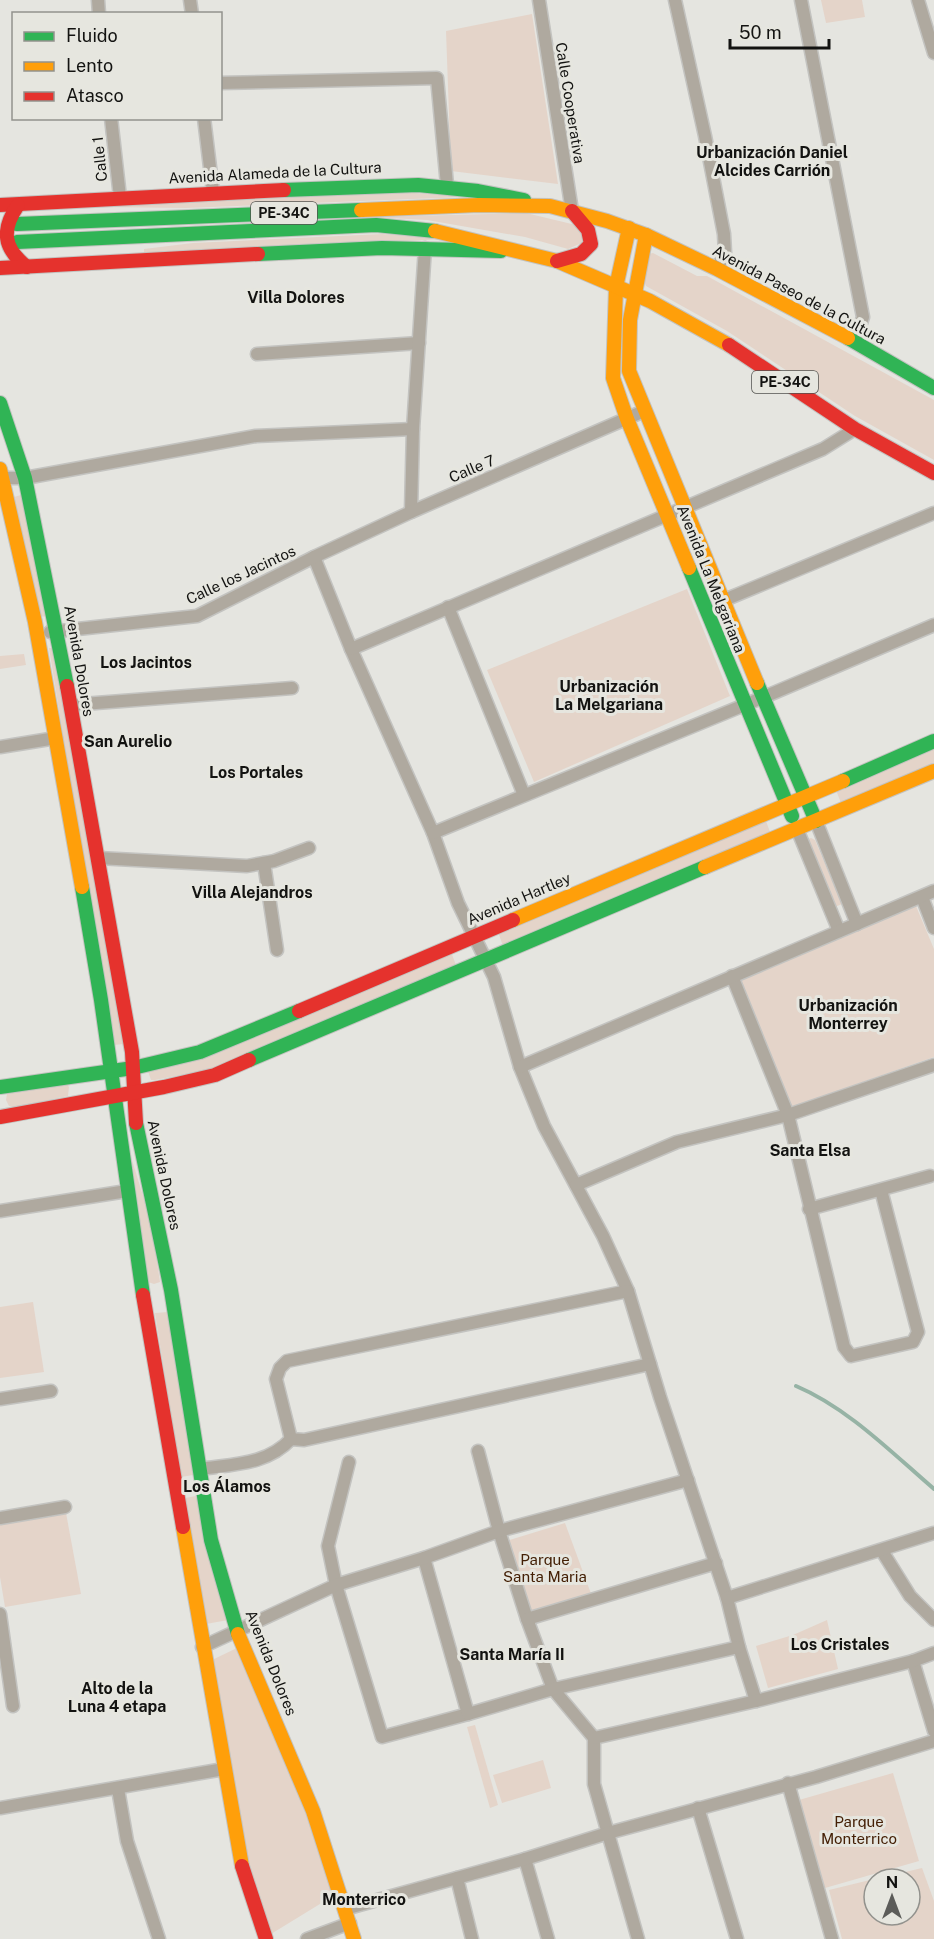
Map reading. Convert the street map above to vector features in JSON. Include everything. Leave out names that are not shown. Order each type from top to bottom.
[{"type":"main road","name":"Avenida Alameda de la Cultura","points":[[0,205],[213,192],[402,184],[447,185],[480,190],[572,211],[646,235]]},
{"type":"main road","points":[[20,203],[9,219],[5,237],[9,250],[16,260],[27,267]]},
{"type":"main road","name":"Avenida Alameda de la Cultura","points":[[17,224],[451,206],[550,206]]},
{"type":"main road","points":[[557,261],[577,257],[590,246],[592,239],[587,226],[572,211]]},
{"type":"main road","name":"PE-34C","points":[[17,243],[376,225],[444,232],[520,251],[557,261],[634,293],[723,341],[855,429],[934,474]]},
{"type":"main road","name":"Avenida La Melgariana","points":[[629,228],[616,287],[613,378],[627,419],[797,829]]},
{"type":"main road","name":"Avenida Paseo de la Cultura","points":[[646,235],[717,269],[855,342],[934,388]]},
{"type":"main road","name":"Avenida La Melgariana","points":[[646,235],[630,320],[629,371],[722,601],[816,821]]},
{"type":"main road","points":[[0,268],[382,248],[520,251]]},
{"type":"main road","name":"Avenida Dolores","points":[[0,403],[25,478],[57,631],[132,1052],[135,1120],[143,1162],[176,1482],[202,1647],[240,1859],[266,1939]]},
{"type":"main road","name":"Avenida Dolores","points":[[1,475],[37,634],[56,738],[101,1000],[127,1191],[157,1292],[200,1474],[211,1540],[237,1631],[293,1760],[354,1939]]},
{"type":"main road","points":[[0,543],[17,542]]},
{"type":"main road","name":"Avenida Hartley","points":[[0,1087],[133,1068],[200,1052],[934,741]]},
{"type":"main road","points":[[0,1115],[66,1105],[214,1076],[485,959],[934,771]]},
{"type":"main road","points":[[60,1077],[72,1085],[74,1093],[66,1105]]},
{"type":"main road","points":[[176,1482],[200,1474]]},
{"type":"street","name":"Calle Cooperativa","points":[[539,0],[572,211]]},
{"type":"street","points":[[675,0],[705,136],[723,234],[725,253],[717,269]]},
{"type":"street","points":[[801,0],[863,317],[855,342]]},
{"type":"street","points":[[918,0],[934,53]]},
{"type":"street","points":[[222,83],[437,78],[447,185]]},
{"type":"street","name":"Calle 1","points":[[111,120],[120,197]]},
{"type":"street","points":[[204,120],[213,192]]},
{"type":"street","points":[[411,512],[413,429],[425,248]]},
{"type":"street","points":[[257,354],[419,343]]},
{"type":"street","name":"Calle 7","points":[[314,557],[411,512],[644,411]]},
{"type":"street","points":[[1,475],[25,478],[256,436],[413,429]]},
{"type":"street","points":[[351,649],[823,449],[855,429]]},
{"type":"street","points":[[722,601],[934,513]]},
{"type":"street","points":[[314,557],[351,649],[433,833],[458,903],[494,977],[520,1067],[544,1126],[603,1236],[628,1291],[727,1598],[756,1701]]},
{"type":"street","name":"Calle los Jacintos","points":[[37,634],[197,616],[314,557]]},
{"type":"street","points":[[448,607],[524,795]]},
{"type":"street","points":[[433,833],[934,625]]},
{"type":"street","points":[[70,705],[292,688]]},
{"type":"street","points":[[0,747],[56,738]]},
{"type":"street","name":"Avenida La Melgariana","points":[[816,821],[857,924]]},
{"type":"street","name":"Avenida La Melgariana","points":[[797,829],[839,932]]},
{"type":"street","points":[[98,858],[247,866],[274,861],[309,848]]},
{"type":"street","points":[[264,863],[277,950]]},
{"type":"street","points":[[520,1067],[934,891]]},
{"type":"street","points":[[922,897],[934,928]]},
{"type":"street","points":[[732,976],[788,1115],[844,1347],[851,1356],[913,1342],[918,1332],[881,1190]]},
{"type":"street","points":[[576,1185],[677,1142],[788,1115],[934,1065]]},
{"type":"street","points":[[810,1209],[930,1176]]},
{"type":"street","points":[[0,1210],[127,1191]]},
{"type":"street","points":[[291,1438],[276,1379],[279,1368],[287,1361],[628,1291]]},
{"type":"street","points":[[291,1438],[304,1440],[650,1364]]},
{"type":"street","points":[[0,1399],[51,1391]]},
{"type":"street","points":[[200,1474],[261,1460],[282,1449],[291,1438]]},
{"type":"street","points":[[478,1451],[499,1531],[527,1619],[553,1689],[594,1738],[594,1784],[638,1939]]},
{"type":"street","points":[[349,1462],[328,1546],[336,1585],[382,1737],[553,1689],[739,1647]]},
{"type":"street","points":[[202,1647],[336,1585],[424,1558],[499,1531],[688,1479]]},
{"type":"street","points":[[0,1518],[65,1507]]},
{"type":"street","points":[[727,1598],[934,1533]]},
{"type":"street","points":[[882,1551],[910,1596],[934,1620]]},
{"type":"street","points":[[424,1558],[468,1714]]},
{"type":"street","points":[[527,1619],[716,1563]]},
{"type":"street","points":[[0,1614],[13,1706]]},
{"type":"street","points":[[594,1738],[756,1701],[913,1661],[934,1653]]},
{"type":"street","points":[[913,1661],[934,1731]]},
{"type":"street","points":[[345,1910],[608,1833],[816,1777],[934,1741]]},
{"type":"street","points":[[0,1808],[224,1769]]},
{"type":"street","points":[[788,1783],[832,1939]]},
{"type":"street","points":[[118,1789],[127,1841],[159,1939]]},
{"type":"street","points":[[699,1808],[737,1939]]},
{"type":"street","points":[[525,1859],[548,1939]]},
{"type":"street","points":[[456,1878],[472,1939]]},
{"type":"street","points":[[307,1939],[350,1923]]},
{"type":"green space","points":[[821,0],[862,0],[865,17],[826,23]]},
{"type":"green space","points":[[532,14],[558,184],[451,171],[446,31]]},
{"type":"green space","points":[[401,192],[464,197],[186,208],[100,207]]},
{"type":"green space","points":[[526,213],[580,226],[586,241],[568,249],[525,237],[427,220],[372,217]]},
{"type":"green space","points":[[382,234],[447,239],[144,253],[144,249],[193,243]]},
{"type":"green space","points":[[653,253],[697,276],[707,276],[934,400],[934,460],[855,416],[727,331],[646,286],[643,279],[649,254]]},
{"type":"green space","points":[[21,495],[47,616],[40,617],[14,497]]},
{"type":"green space","points":[[687,589],[730,696],[534,782],[487,670]]},
{"type":"green space","points":[[49,648],[53,648],[124,1044],[113,1045]]},
{"type":"green space","points":[[24,654],[26,665],[0,669],[0,656]]},
{"type":"green space","points":[[934,748],[934,763],[841,803],[836,790]]},
{"type":"green space","points":[[766,821],[770,832],[503,946],[498,932]]},
{"type":"green space","points":[[811,838],[815,840],[842,904],[835,907],[807,843]]},
{"type":"green space","points":[[916,906],[934,949],[934,1057],[791,1107],[738,980]]},
{"type":"green space","points":[[451,952],[456,965],[212,1069],[151,1080],[148,1071]]},
{"type":"green space","points":[[66,1083],[69,1087],[68,1096],[14,1107],[9,1106],[6,1100],[7,1094]]},
{"type":"green space","points":[[132,1160],[151,1222],[160,1282],[154,1284],[148,1282]]},
{"type":"green space","points":[[33,1302],[44,1372],[0,1378],[0,1307]]},
{"type":"green space","points":[[168,1312],[193,1475],[181,1477],[155,1313]]},
{"type":"green space","points":[[196,1496],[228,1620],[206,1624],[185,1498]]},
{"type":"green space","points":[[66,1513],[81,1594],[5,1607],[0,1577],[0,1523]]},
{"type":"green space","name":"Parque Santa Maria","points":[[565,1523],[593,1599],[525,1617],[500,1543]]},
{"type":"green space","points":[[827,1620],[838,1669],[768,1688],[756,1646],[793,1635]]},
{"type":"green space","points":[[237,1648],[292,1772],[333,1896],[271,1934],[246,1862],[212,1660]]},
{"type":"green space","points":[[475,1725],[498,1805],[490,1808],[467,1727]]},
{"type":"green space","points":[[543,1760],[551,1788],[502,1803],[493,1775]]},
{"type":"green space","name":"Parque Monterrico","points":[[893,1773],[919,1861],[898,1867],[862,1867],[862,1877],[825,1888],[799,1800]]},
{"type":"green space","points":[[922,1868],[934,1901],[934,1939],[842,1939],[829,1890],[862,1882],[862,1927],[922,1927]]},
{"type":"waterway","points":[[796,1386],[834,1406],[886,1446],[934,1489]]},
{"type":"traffic: fast","points":[[284,190],[418,185],[478,191],[524,200]]},
{"type":"traffic: fast","points":[[17,224],[361,210]]},
{"type":"traffic: fast","points":[[17,242],[376,225],[435,231]]},
{"type":"traffic: fast","points":[[258,254],[382,248],[501,251]]},
{"type":"traffic: fast","points":[[848,338],[934,388]]},
{"type":"traffic: fast","points":[[0,403],[25,478],[67,686]]},
{"type":"traffic: fast","points":[[689,568],[792,816]]},
{"type":"traffic: fast","points":[[757,683],[816,821]]},
{"type":"traffic: fast","points":[[843,781],[934,741]]},
{"type":"traffic: fast","points":[[249,1060],[705,867]]},
{"type":"traffic: fast","points":[[82,887],[101,1000],[143,1295]]},
{"type":"traffic: fast","points":[[0,1087],[133,1068],[200,1052],[299,1011]]},
{"type":"traffic: fast","points":[[136,1123],[171,1290],[211,1540],[238,1634]]},
{"type":"traffic: slow","points":[[361,210],[479,205],[550,206],[607,221],[646,235],[717,269],[848,338]]},
{"type":"traffic: slow","points":[[629,228],[616,287],[613,378],[627,419],[689,568]]},
{"type":"traffic: slow","points":[[435,231],[557,261],[650,301],[729,345]]},
{"type":"traffic: slow","points":[[646,235],[630,320],[629,371],[757,683]]},
{"type":"traffic: slow","points":[[0,469],[35,622],[82,887]]},
{"type":"traffic: slow","points":[[705,867],[934,771]]},
{"type":"traffic: slow","points":[[513,920],[843,781]]},
{"type":"traffic: slow","points":[[183,1527],[242,1866]]},
{"type":"traffic: slow","points":[[238,1634],[313,1811],[354,1939]]},
{"type":"traffic: jam","points":[[0,205],[284,190]]},
{"type":"traffic: jam","points":[[18,205],[9,223],[7,238],[13,253],[27,267]]},
{"type":"traffic: jam","points":[[557,261],[581,254],[591,244],[588,230],[572,211]]},
{"type":"traffic: jam","points":[[0,268],[258,254]]},
{"type":"traffic: jam","points":[[729,345],[855,429],[934,473]]},
{"type":"traffic: jam","points":[[67,686],[132,1052],[136,1123]]},
{"type":"traffic: jam","points":[[299,1011],[513,920]]},
{"type":"traffic: jam","points":[[0,1117],[164,1087],[215,1075],[249,1060]]},
{"type":"traffic: jam","points":[[143,1295],[183,1527]]},
{"type":"traffic: jam","points":[[242,1866],[266,1939]]},
{"type":"district","name":"Urbanización Daniel Alcides Carrión","points":[[772,161]]},
{"type":"district","name":"Villa Dolores","points":[[296,297]]},
{"type":"district","name":"Los Jacintos","points":[[146,662]]},
{"type":"district","name":"Urbanización La Melgariana","points":[[609,695]]},
{"type":"district","name":"San Aurelio","points":[[128,741]]},
{"type":"district","name":"Los Portales","points":[[256,772]]},
{"type":"district","name":"Villa Alejandros","points":[[252,892]]},
{"type":"district","name":"Urbanización Monterrey","points":[[848,1014]]},
{"type":"district","name":"Santa Elsa","points":[[810,1150]]},
{"type":"district","name":"Los Álamos","points":[[227,1486]]},
{"type":"district","name":"Los Cristales","points":[[840,1644]]},
{"type":"district","name":"Santa María II","points":[[512,1654]]},
{"type":"district","name":"Alto de la Luna 4 etapa","points":[[117,1697]]},
{"type":"district","name":"Monterrico","points":[[364,1899]]}]
